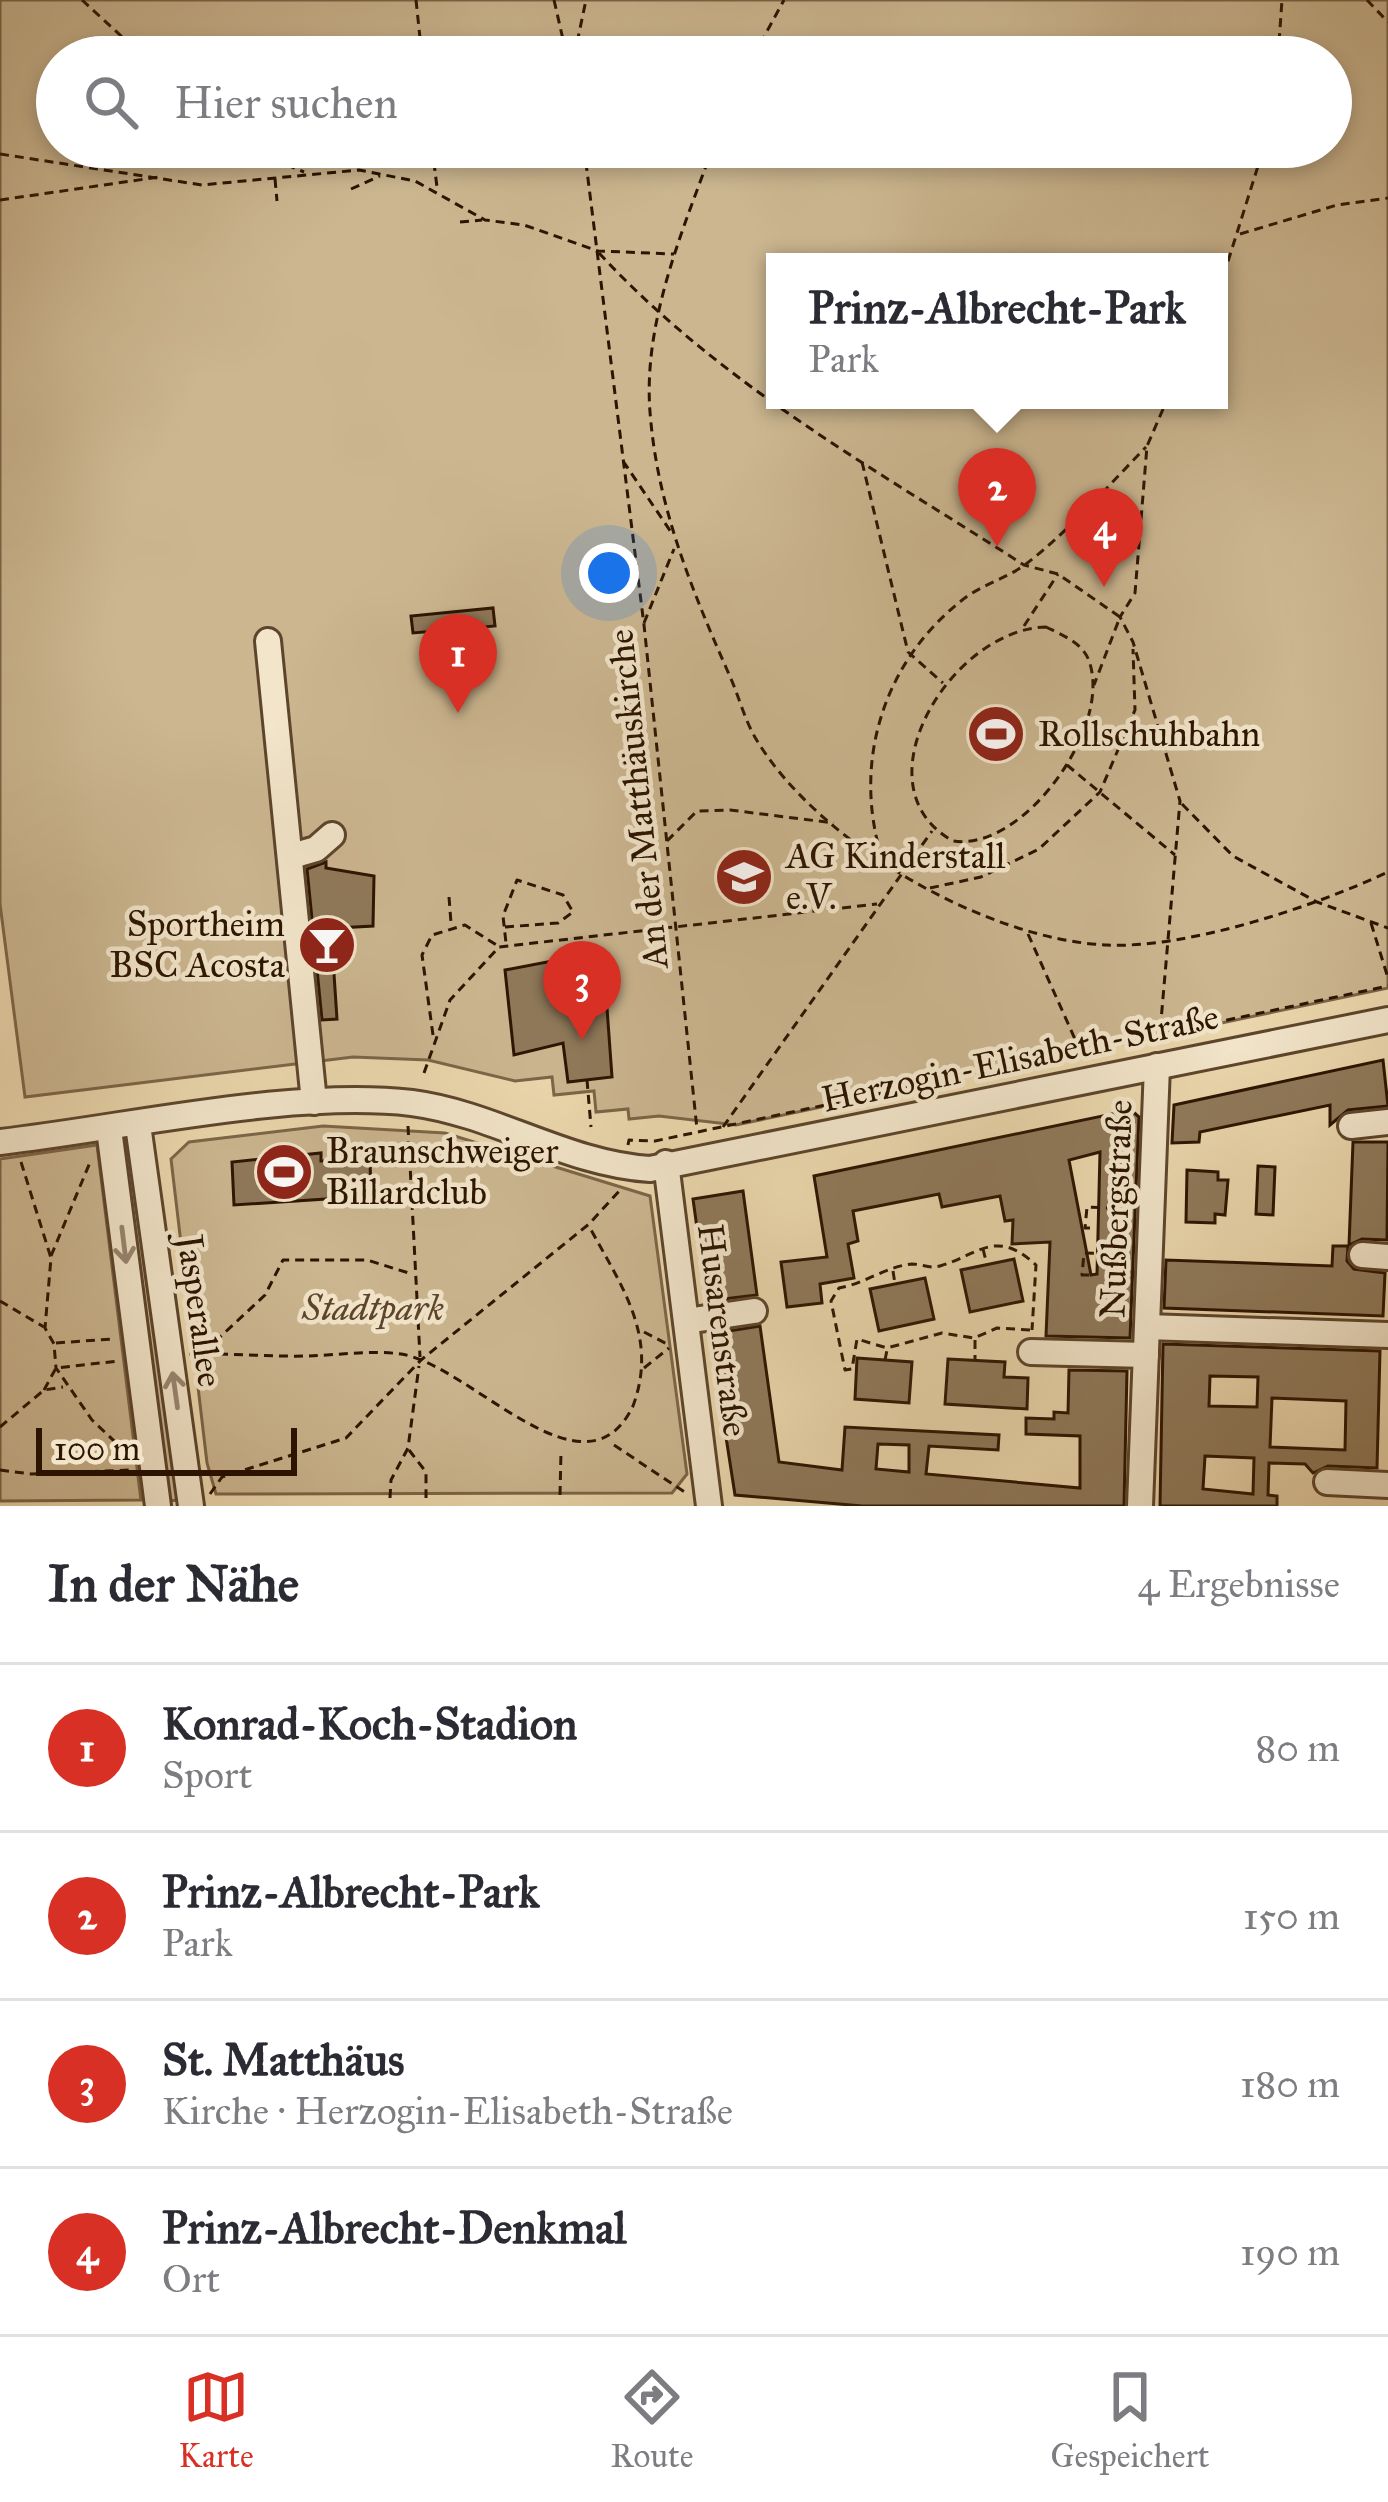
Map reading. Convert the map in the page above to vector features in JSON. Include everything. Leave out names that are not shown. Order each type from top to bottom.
[{"type":"street","points":[[268,641],[314,1102]]},
{"type":"street","points":[[292,856],[316,849],[332,835]]},
{"type":"street","name":"Herzogin-Elisabeth-Straße","points":[[0,1142],[314,1102],[408,1103],[561,1134],[666,1163],[700,1160],[1388,1019]]},
{"type":"street","name":"Nußbergstraße","points":[[1140,1506],[1157,1066]]},
{"type":"street","points":[[1351,1126],[1388,1122]]},
{"type":"street","name":"Jasperallee","points":[[138,1125],[200,1501]]},
{"type":"street","name":"Jasperallee","points":[[109,1130],[158,1506]]},
{"type":"street","name":"Husarenstraße","points":[[666,1163],[686,1321],[698,1500]]},
{"type":"street","points":[[686,1321],[754,1311]]},
{"type":"street","points":[[1147,1328],[1388,1335]]},
{"type":"street","name":"Nußbergstraße","points":[[1031,1352],[1146,1355]]},
{"type":"street","points":[[1388,1485],[1333,1488],[1388,1497]]},
{"type":"path","points":[[82,0],[121,36]]},
{"type":"path","points":[[416,0],[420,36]]},
{"type":"path","points":[[554,0],[562,36]]},
{"type":"path","points":[[578,36],[586,0]]},
{"type":"path","points":[[764,36],[784,0]]},
{"type":"path","points":[[1280,36],[1282,0]]},
{"type":"path","points":[[1366,0],[1388,22]]},
{"type":"path","points":[[0,154],[36,159]]},
{"type":"path","points":[[105,168],[202,185],[310,174],[382,175],[437,189],[485,220]]},
{"type":"path","points":[[291,168],[310,174]]},
{"type":"path","points":[[434,168],[437,189]]},
{"type":"path","name":"An der Matthäuskirche","points":[[587,168],[644,625],[700,1160]]},
{"type":"path","points":[[706,168],[659,317],[650,411],[674,549],[756,739],[801,794],[882,859],[928,888],[1027,933],[1108,946],[1170,940],[1317,902],[1388,872]]},
{"type":"path","points":[[1228,266],[1258,168]]},
{"type":"path","points":[[350,189],[382,175]]},
{"type":"path","points":[[0,200],[165,176]]},
{"type":"path","points":[[275,178],[277,201]]},
{"type":"path","points":[[1240,234],[1337,205],[1388,198]]},
{"type":"path","points":[[460,222],[485,220],[540,230],[598,251],[675,254]]},
{"type":"path","points":[[598,251],[659,317],[766,400]]},
{"type":"path","points":[[780,409],[1024,565],[1058,574],[1120,616],[1133,642],[1180,801],[1160,1030]]},
{"type":"path","points":[[1094,685],[1088,657],[1071,640],[1046,627],[1023,628],[984,644],[945,685],[926,717],[912,772],[922,817],[933,830],[966,843],[1006,832],[1066,764],[1084,728],[1094,685],[1120,616],[1135,593],[1147,446],[1163,409]]},
{"type":"path","points":[[882,859],[872,825],[869,770],[883,714],[908,652],[963,599],[1024,565],[1147,446]]},
{"type":"path","points":[[622,459],[673,532]]},
{"type":"path","points":[[862,460],[908,652],[945,685]]},
{"type":"path","points":[[644,625],[674,549]]},
{"type":"path","points":[[1023,628],[1058,574]]},
{"type":"path","points":[[928,888],[981,877],[1039,849],[1100,792],[1135,710],[1133,642]]},
{"type":"path","points":[[1066,764],[1176,856]]},
{"type":"path","points":[[1180,801],[1233,856],[1317,902],[1388,928]]},
{"type":"path","points":[[666,843],[673,829],[697,811],[730,810],[834,823]]},
{"type":"path","points":[[700,1160],[933,830]]},
{"type":"path","points":[[506,927],[558,923],[573,912],[563,895],[517,880],[503,916],[506,945]]},
{"type":"path","points":[[448,897],[451,923]]},
{"type":"path","points":[[424,1073],[450,1000],[499,947],[877,904]]},
{"type":"path","points":[[1370,921],[1388,978]]},
{"type":"path","points":[[434,1036],[422,955],[432,935],[465,925],[499,947]]},
{"type":"path","points":[[1027,933],[1078,1047]]},
{"type":"path","points":[[629,1140],[698,1132],[1078,1047],[1388,986]]},
{"type":"path","points":[[587,1080],[591,1127]]},
{"type":"path","points":[[390,1498],[391,1480],[408,1448],[421,1360],[408,1126]]},
{"type":"path","points":[[45,1328],[51,1258],[109,1130]]},
{"type":"path","points":[[21,1162],[51,1258]]},
{"type":"path","points":[[200,1501],[222,1477],[346,1438],[421,1360],[618,1198],[622,1179]]},
{"type":"path","points":[[1090,1228],[1085,1228],[1087,1207],[1139,1209]]},
{"type":"path","points":[[589,1224],[642,1331],[642,1369],[632,1407],[613,1444],[698,1500]]},
{"type":"path","points":[[1010,1246],[1036,1265],[1032,1330],[997,1328],[974,1338],[942,1333],[887,1348],[857,1339],[852,1370],[841,1367],[831,1301],[839,1288],[892,1269],[943,1266],[982,1247],[1010,1246]]},
{"type":"path","points":[[982,1247],[986,1265]]},
{"type":"path","points":[[1089,1275],[1082,1275],[1084,1253],[1137,1254]]},
{"type":"path","points":[[202,1354],[265,1295],[284,1261],[367,1259],[413,1275]]},
{"type":"path","points":[[892,1269],[895,1284]]},
{"type":"path","points":[[0,1301],[45,1328],[54,1343],[56,1368],[65,1387],[131,1457]]},
{"type":"path","points":[[642,1331],[672,1345],[642,1369]]},
{"type":"path","points":[[974,1338],[976,1361]]},
{"type":"path","points":[[54,1343],[117,1339]]},
{"type":"path","points":[[885,1360],[887,1348]]},
{"type":"path","points":[[188,1354],[399,1354],[441,1370],[508,1421]]},
{"type":"path","points":[[56,1368],[120,1361]]},
{"type":"path","points":[[0,1427],[44,1390],[56,1368]]},
{"type":"path","points":[[44,1390],[65,1387]]},
{"type":"path","points":[[408,1448],[426,1472],[426,1498]]},
{"type":"path","points":[[560,1496],[562,1450]]},
{"type":"path","points":[[0,1470],[31,1474],[132,1469]]},
{"type":"green space","points":[[0,0],[1388,0],[1388,988],[736,1125],[659,1116],[629,1119],[628,1109],[596,1112],[594,1091],[554,1095],[552,1077],[515,1081],[428,1060],[353,1057],[25,1097],[0,904]]},
{"type":"green space","name":"Stadtpark","points":[[323,1126],[445,1133],[650,1196],[687,1474],[672,1493],[216,1494],[207,1463],[171,1159],[189,1142]]},
{"type":"green space","points":[[97,1145],[141,1500],[0,1501],[0,1159]]},
{"type":"green space","points":[[134,1153],[180,1500],[166,1501],[119,1156]]},
{"type":"building","points":[[493,608],[495,626],[413,633],[411,616]]},
{"type":"building","points":[[326,862],[326,868],[374,876],[373,926],[338,928],[340,959],[333,959],[337,1019],[322,1020],[307,869]]},
{"type":"building","name":"AG Kinderstall e.V.","points":[[763,866],[763,888],[726,888],[726,867]]},
{"type":"building","points":[[568,958],[572,994],[607,1008],[612,1077],[568,1082],[563,1043],[514,1055],[505,970]]},
{"type":"building","points":[[1383,1060],[1388,1106],[1348,1110],[1330,1125],[1330,1105],[1200,1132],[1199,1142],[1172,1143],[1174,1105]]},
{"type":"building","points":[[1131,1110],[1139,1117],[1130,1338],[1046,1336],[1050,1242],[1012,1244],[1013,1220],[1005,1221],[1000,1196],[942,1207],[939,1194],[853,1211],[858,1241],[848,1244],[854,1278],[820,1284],[822,1303],[787,1307],[781,1262],[827,1257],[814,1176]],"holes":[[[1100,1152],[1097,1274],[1091,1275],[1069,1160]]]},
{"type":"building","points":[[1353,1142],[1388,1142],[1387,1240],[1362,1239],[1349,1245]]},
{"type":"building","points":[[321,1153],[321,1161],[370,1160],[371,1196],[234,1205],[232,1162]]},
{"type":"building","points":[[1258,1166],[1275,1167],[1273,1215],[1256,1214]]},
{"type":"building","points":[[1187,1170],[1218,1172],[1218,1180],[1228,1180],[1225,1215],[1215,1214],[1215,1223],[1186,1222]]},
{"type":"building","points":[[743,1191],[757,1295],[707,1301],[693,1199]]},
{"type":"building","points":[[1333,1246],[1348,1246],[1347,1261],[1354,1269],[1385,1273],[1383,1316],[1164,1308],[1166,1260],[1332,1266]]},
{"type":"building","points":[[1014,1259],[1023,1301],[970,1312],[961,1270]]},
{"type":"building","points":[[925,1278],[934,1319],[879,1331],[870,1289]]},
{"type":"building","points":[[760,1326],[779,1462],[842,1470],[845,1427],[999,1435],[998,1450],[929,1446],[926,1474],[1080,1488],[1080,1436],[1026,1434],[1026,1418],[1054,1419],[1054,1412],[1068,1413],[1069,1370],[1127,1371],[1124,1506],[862,1506],[735,1495],[710,1334]],"holes":[[[878,1444],[909,1445],[909,1472],[876,1469]]]},
{"type":"building","points":[[1163,1344],[1380,1351],[1377,1468],[1328,1466],[1313,1473],[1305,1464],[1269,1463],[1268,1495],[1277,1496],[1277,1506],[1160,1506]],"holes":[[[1210,1376],[1258,1377],[1257,1407],[1209,1406]],[[1272,1398],[1346,1401],[1345,1450],[1270,1447]],[[1205,1456],[1254,1458],[1253,1494],[1203,1489]]]},
{"type":"building","points":[[857,1358],[912,1362],[909,1403],[855,1399]]},
{"type":"building","points":[[948,1359],[1005,1362],[1004,1377],[1028,1378],[1027,1409],[945,1404]]},
{"type":"place","name":"Prinz-Albrecht-Park","points":[[997,547]]},
{"type":"place","name":"Prinz-Albrecht-Denkmal","points":[[1104,587]]},
{"type":"place","name":"Konrad-Koch-Stadion","points":[[458,713]]},
{"type":"place","name":"Rollschuhbahn","points":[[996,734]]},
{"type":"place","name":"AG Kinderstall e.V.","points":[[744,877]]},
{"type":"place","name":"Sportheim BSC Acosta","points":[[327,945]]},
{"type":"place","name":"St. Matthäus","points":[[582,1040]]},
{"type":"place","name":"Braunschweiger Billardclub","points":[[284,1172]]}]
